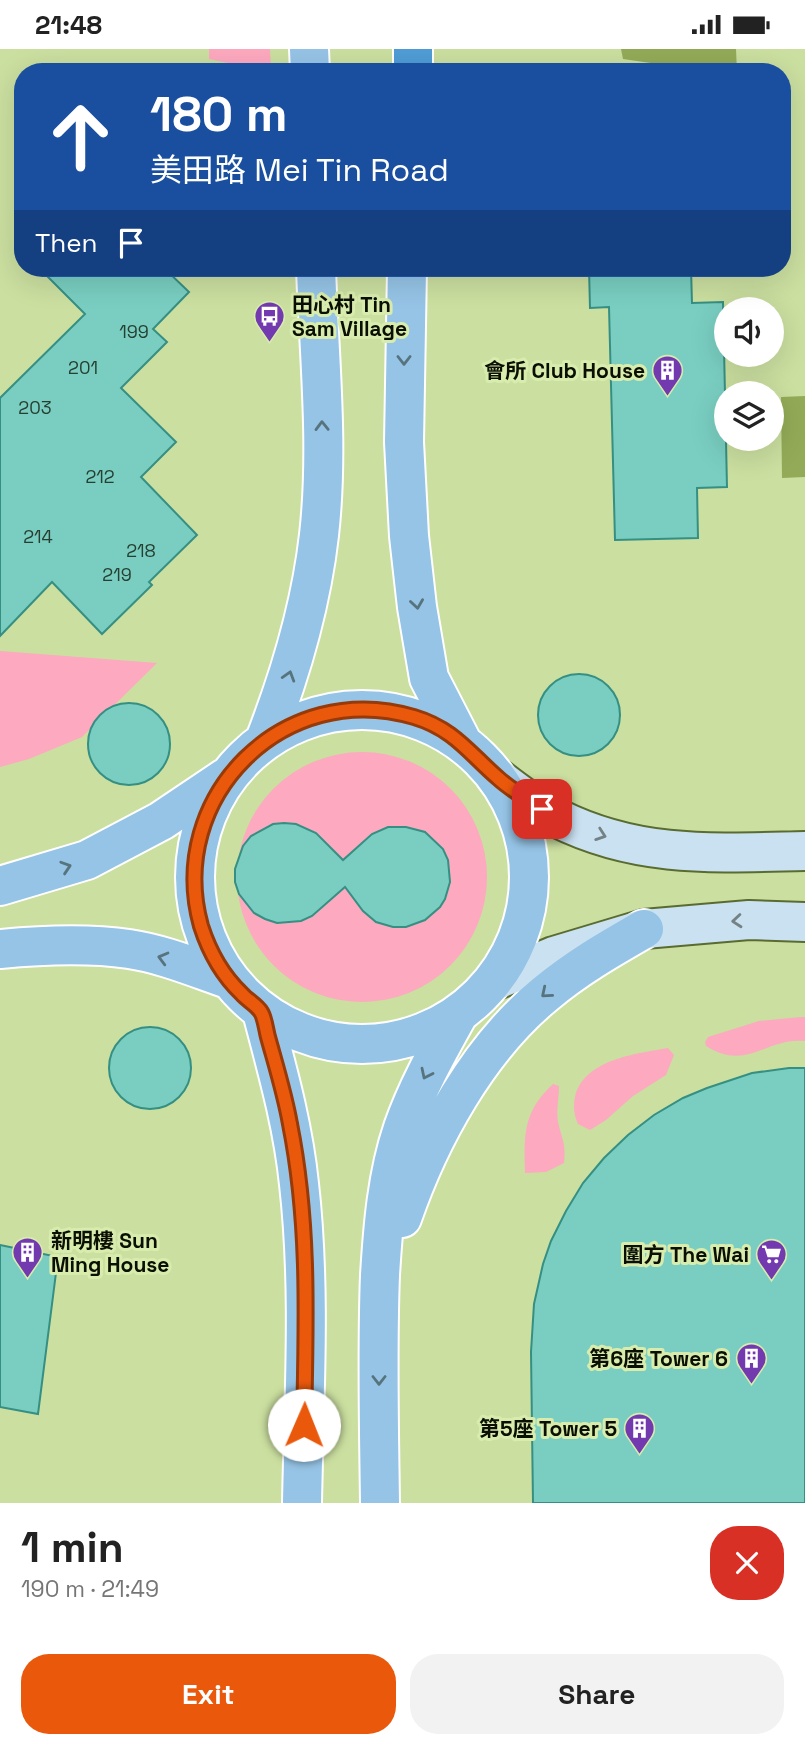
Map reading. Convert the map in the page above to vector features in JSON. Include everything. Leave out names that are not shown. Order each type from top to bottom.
[{"type":"main road","points":[[265,740],[288,682],[298,645],[319,533],[322,456],[316,277]]},
{"type":"main road","points":[[407,277],[404,442],[413,572],[429,678],[462,742]]},
{"type":"main road","points":[[0,886],[87,860],[152,826],[227,777],[265,740],[287,727],[312,717],[364,709],[415,717],[462,742],[499,779],[556,817],[621,842],[678,852],[805,851]]},
{"type":"main road","points":[[227,777],[203,824],[194,876],[202,928],[212,952],[228,979],[262,1012],[308,1036],[360,1044],[412,1037],[436,1027],[459,1013],[494,981],[510,954],[521,929],[527,904],[528,851],[512,801],[499,779]]},
{"type":"main road","points":[[494,981],[554,956],[644,929],[750,920],[805,922]]},
{"type":"main road","points":[[379,1312],[393,1244],[412,1188],[449,1112],[481,1064],[543,995],[584,963],[644,929]]},
{"type":"main road","points":[[0,949],[80,945],[131,949],[228,979]]},
{"type":"main road","points":[[262,1012],[290,1125],[305,1238],[302,1503]]},
{"type":"main road","points":[[380,1503],[379,1312],[382,1241],[389,1185],[403,1129],[424,1077],[459,1013]]},
{"type":"shaded area","points":[[209,49],[270,49],[271,63],[228,63],[209,59]]},
{"type":"shaded area","points":[[621,49],[736,49],[737,63],[651,63],[623,59]]},
{"type":"shaded area","points":[[805,396],[805,477],[782,478],[784,397]]},
{"type":"shaded area","points":[[0,651],[157,663],[82,737],[29,759],[0,767]]},
{"type":"shaded area","points":[[362,752],[410,762],[431,773],[450,789],[466,808],[477,829],[487,877],[477,925],[466,946],[450,965],[431,981],[410,992],[362,1002],[314,992],[293,981],[274,965],[258,946],[247,925],[237,877],[247,829],[258,808],[274,789],[293,773],[314,762]]},
{"type":"shaded area","points":[[805,1017],[805,1041],[791,1041],[733,1056],[706,1046],[708,1037],[759,1021]]},
{"type":"shaded area","points":[[668,1048],[674,1055],[666,1075],[633,1096],[590,1130],[578,1124],[574,1111],[575,1097],[580,1084],[589,1074],[600,1066],[627,1056]]},
{"type":"shaded area","points":[[553,1084],[559,1086],[557,1117],[564,1146],[564,1163],[546,1172],[525,1173],[527,1124],[536,1104]]},
{"type":"building","points":[[48,277],[173,277],[189,292],[153,329],[167,342],[121,388],[176,442],[141,477],[197,535],[149,582],[152,585],[102,634],[52,582],[0,636],[0,398],[85,314]]},
{"type":"building","name":"會所 Club House","points":[[589,277],[691,277],[692,303],[714,302],[714,367],[724,367],[725,381],[714,381],[714,451],[726,451],[727,487],[697,488],[698,538],[615,540],[609,307],[590,308]]},
{"type":"building","points":[[571,674],[587,674],[602,681],[613,692],[620,707],[617,731],[608,744],[587,756],[571,756],[556,749],[545,738],[538,723],[538,707],[545,692],[556,681]]},
{"type":"building","points":[[129,703],[145,706],[158,715],[167,728],[170,744],[167,760],[158,773],[145,782],[129,785],[113,782],[100,773],[91,760],[88,744],[91,728],[100,715],[113,706]]},
{"type":"building","points":[[273,824],[296,824],[316,833],[343,860],[372,834],[388,827],[406,827],[425,832],[443,849],[448,860],[450,882],[445,899],[425,920],[406,927],[393,927],[376,922],[363,911],[345,887],[312,916],[301,921],[277,923],[265,919],[254,913],[239,894],[235,869],[243,846],[251,836]]},
{"type":"building","points":[[150,1027],[166,1030],[179,1039],[188,1052],[191,1068],[188,1084],[179,1097],[166,1106],[150,1109],[134,1106],[121,1097],[112,1084],[109,1068],[112,1052],[121,1039],[134,1030]]},
{"type":"building","points":[[805,1068],[805,1503],[533,1503],[531,1352],[534,1304],[543,1264],[566,1211],[583,1183],[604,1158],[654,1115],[707,1088],[752,1073]]},
{"type":"building","points":[[0,1245],[58,1257],[38,1414],[0,1407]]},
{"type":"place","name":"田心村 Tin Sam Village","points":[[269,343]]},
{"type":"place","name":"會所 Club House","points":[[668,397]]},
{"type":"place","name":"新明樓 Sun Ming House","points":[[28,1279]]},
{"type":"place","name":"圍方 The Wai","points":[[772,1281]]},
{"type":"place","name":"第6座 Tower 6","points":[[751,1385]]},
{"type":"place","name":"第5座 Tower 5","points":[[640,1455]]},
{"type":"route","points":[[304,1425],[305,1238],[290,1125],[262,1012],[228,979],[202,928],[194,876],[203,824],[227,777],[265,740],[312,717],[364,709],[415,717],[440,728],[462,742],[499,779],[542,809]]}]
